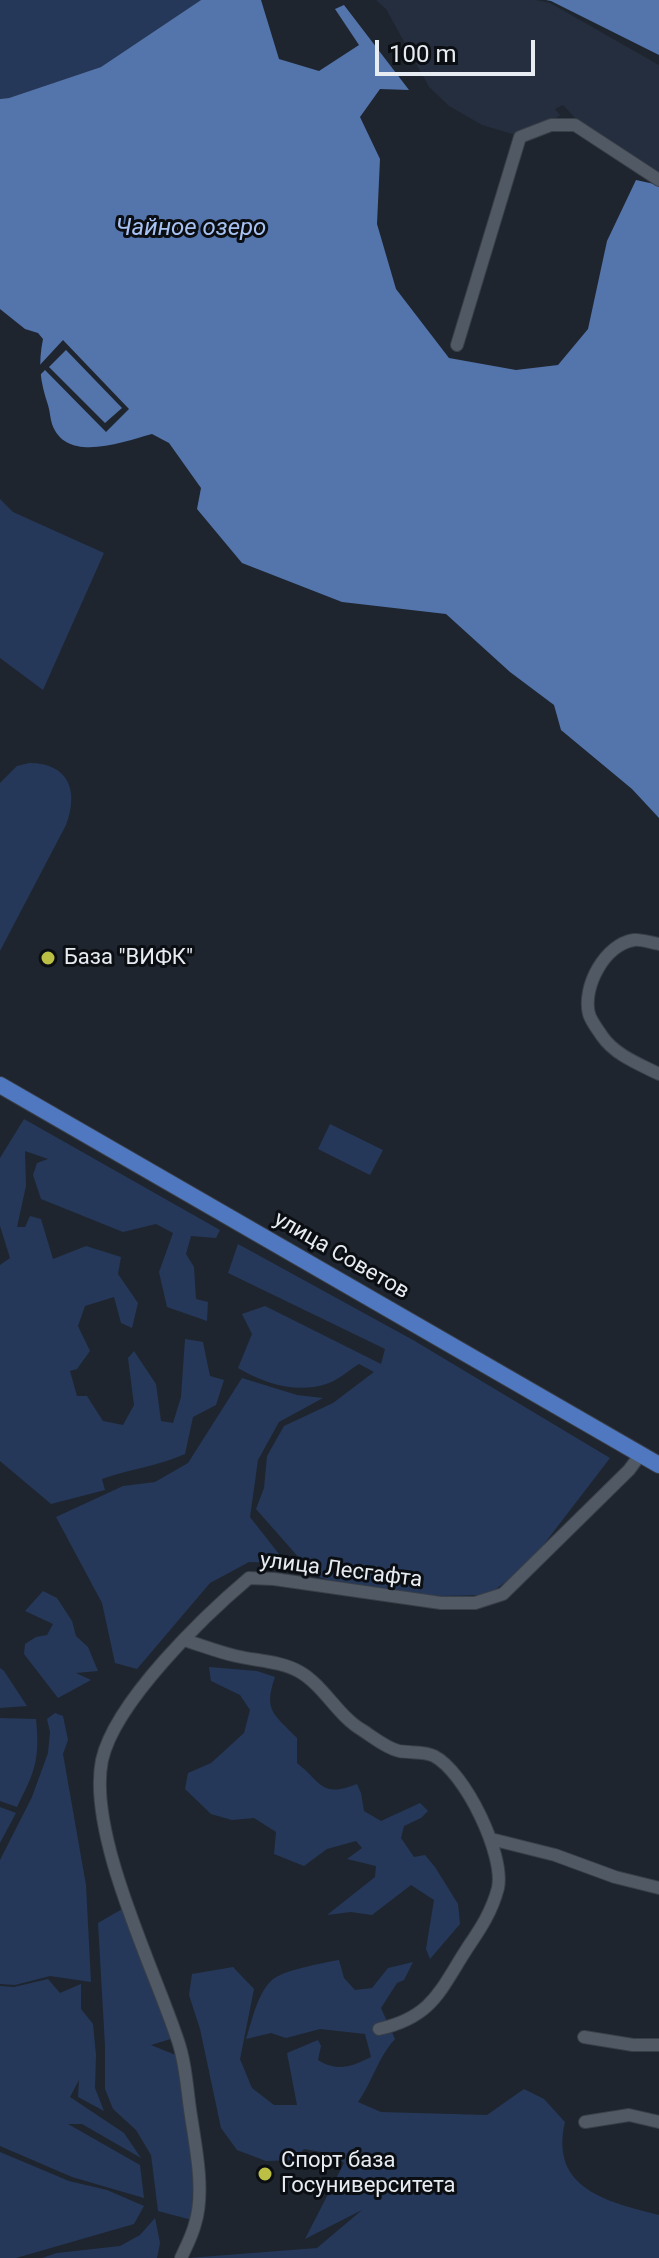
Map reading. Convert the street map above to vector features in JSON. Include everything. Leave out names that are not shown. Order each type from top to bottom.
[{"type":"main road","name":"улица Советов","points":[[0,1085],[659,1465]]},
{"type":"street","points":[[457,345],[520,137],[551,125],[575,125],[659,180]]},
{"type":"street","points":[[659,944],[634,940],[611,952],[588,992],[589,1015],[604,1039],[627,1059],[659,1074]]},
{"type":"street","name":"улица Лесгафта","points":[[181,2258],[196,2222],[199,2168],[179,2043],[122,1889],[100,1812],[102,1760],[118,1723],[155,1672],[208,1613],[249,1578],[441,1603],[475,1603],[503,1594],[629,1470],[640,1455]]},
{"type":"street","points":[[184,1640],[236,1656],[288,1666],[303,1673],[352,1724],[377,1740],[395,1750],[433,1755],[463,1787],[487,1826],[499,1885],[485,1924],[448,1983],[428,2006],[404,2024],[379,2029]]},
{"type":"street","points":[[491,1839],[555,1855],[615,1877],[659,1888]]},
{"type":"street","points":[[584,2037],[633,2045],[659,2045]]},
{"type":"street","points":[[585,2122],[629,2115],[659,2122]]},
{"type":"shaded area","points":[[0,0],[201,0],[101,67],[0,99]]},
{"type":"shaded area","points":[[376,0],[536,0],[550,3],[659,65],[659,175],[575,118],[563,105],[555,109],[560,115],[552,122],[519,136],[482,125],[449,106],[429,87],[386,9]]},
{"type":"shaded area","points":[[0,499],[13,512],[104,553],[43,690],[0,658]]},
{"type":"shaded area","points":[[43,764],[62,774],[71,790],[70,813],[0,951],[0,783],[17,766]]},
{"type":"shaded area","points":[[24,1119],[220,1230],[216,1238],[191,1236],[186,1254],[194,1267],[196,1299],[208,1302],[207,1321],[167,1307],[159,1272],[173,1233],[156,1224],[123,1232],[41,1199],[33,1175],[37,1163],[48,1159],[25,1151],[26,1186],[17,1227],[25,1227],[30,1216],[41,1219],[53,1259],[86,1246],[121,1257],[118,1274],[138,1303],[132,1328],[121,1323],[114,1297],[85,1306],[78,1326],[90,1351],[77,1369],[70,1371],[77,1396],[87,1396],[103,1421],[123,1425],[134,1405],[128,1358],[134,1351],[156,1384],[161,1421],[173,1423],[181,1397],[185,1339],[203,1342],[210,1376],[224,1380],[216,1405],[193,1417],[185,1454],[102,1479],[105,1490],[51,1504],[0,1461],[0,1265],[10,1258],[0,1226],[0,1158]]},
{"type":"shaded area","points":[[330,1124],[383,1150],[370,1175],[318,1149]]},
{"type":"shaded area","points":[[238,1244],[413,1340],[610,1458],[528,1565],[488,1595],[440,1596],[356,1588],[315,1576],[256,1509],[264,1488],[267,1456],[284,1426],[333,1403],[374,1372],[359,1364],[330,1383],[303,1388],[258,1378],[238,1368],[252,1334],[242,1314],[265,1306],[381,1364],[385,1349],[228,1273]]},
{"type":"shaded area","points":[[242,1378],[297,1395],[323,1398],[279,1422],[258,1460],[250,1517],[286,1563],[249,1562],[210,1583],[137,1669],[115,1663],[102,1603],[56,1517],[123,1486],[155,1482],[188,1463]]},
{"type":"shaded area","points":[[43,1591],[57,1598],[72,1621],[76,1636],[88,1647],[98,1671],[76,1673],[91,1680],[58,1698],[24,1654],[25,1644],[47,1635],[53,1624],[25,1611]]},
{"type":"shaded area","points":[[209,1667],[257,1671],[275,1677],[270,1698],[273,1711],[297,1738],[297,1763],[323,1786],[336,1789],[357,1784],[364,1811],[381,1821],[420,1803],[428,1811],[404,1826],[401,1838],[414,1857],[425,1855],[435,1867],[458,1904],[460,1924],[430,1959],[426,1949],[434,1900],[411,1885],[372,1915],[351,1912],[327,1915],[375,1877],[376,1866],[347,1859],[362,1848],[356,1841],[327,1849],[304,1866],[274,1854],[276,1832],[254,1818],[232,1820],[211,1814],[185,1789],[188,1773],[211,1763],[244,1733],[250,1710],[240,1695],[211,1681]]},
{"type":"shaded area","points":[[0,1668],[4,1671],[27,1706],[0,1708]]},
{"type":"shaded area","points":[[55,1713],[63,1716],[68,1740],[63,1754],[86,1885],[91,1982],[50,1976],[15,1985],[0,1984],[0,1860],[32,1797],[48,1753],[50,1732],[47,1719]]},
{"type":"shaded area","points":[[0,1718],[36,1719],[35,1765],[17,1807],[0,1801]]},
{"type":"shaded area","points":[[0,1807],[16,1813],[0,1843]]},
{"type":"shaded area","points":[[129,1905],[174,2038],[151,2045],[178,2056],[194,2151],[192,2220],[158,2211],[151,2155],[136,2130],[113,2109],[105,2089],[98,1923]]},
{"type":"shaded area","points":[[339,1960],[344,1978],[355,1990],[372,1988],[388,1968],[413,1962],[404,1980],[397,1983],[381,2008],[395,2039],[358,2102],[381,2112],[487,2115],[524,2089],[544,2099],[565,2122],[562,2145],[566,2163],[574,2177],[603,2198],[659,2215],[659,2258],[188,2258],[317,2248],[362,2210],[305,2239],[344,2163],[333,2154],[304,2149],[294,2160],[266,2161],[237,2150],[221,2128],[200,2029],[189,1995],[192,1974],[233,1967],[254,1989],[240,2059],[252,2088],[274,2105],[297,2105],[287,2053],[318,2040],[321,2046],[318,2060],[331,2066],[350,2066],[371,2057],[365,2034],[320,2029],[286,2038],[271,2033],[246,2039],[259,2000],[272,1980],[294,1970]]},
{"type":"shaded area","points":[[48,1979],[60,1993],[81,1984],[81,2009],[93,2024],[95,2088],[104,2111],[78,2097],[79,2080],[70,2097],[124,2133],[141,2158],[82,2124],[68,2124],[140,2165],[144,2198],[72,2177],[0,2146],[0,1986],[14,1987]]},
{"type":"shaded area","points":[[0,2152],[69,2181],[107,2190],[144,2206],[134,2224],[16,2258],[0,2258]]},
{"type":"shaded area","points":[[155,2218],[160,2243],[157,2258],[42,2258],[57,2253],[120,2246],[140,2235]]},
{"type":"water","name":"Чайное озеро","points":[[201,0],[261,0],[279,59],[319,71],[359,45],[335,9],[344,5],[409,90],[380,89],[360,117],[380,159],[377,224],[396,289],[449,358],[516,370],[558,365],[588,329],[607,241],[636,180],[659,185],[659,818],[632,789],[561,730],[554,705],[510,672],[446,614],[342,602],[242,563],[197,509],[201,488],[169,443],[152,434],[111,445],[82,447],[69,444],[59,436],[52,424],[41,372],[43,339],[0,309],[0,99],[101,67]]},
{"type":"water","points":[[546,0],[659,0],[659,55],[551,1]]},
{"type":"pier","points":[[63,340],[129,409],[106,432],[45,370],[40,375],[38,367]],"holes":[[[66,350],[122,408],[105,423],[49,367]]]},
{"type":"place","name":"База \"ВИФК\"","points":[[48,958]]},
{"type":"place","name":"Спорт база Госуниверситета","points":[[265,2174]]}]
